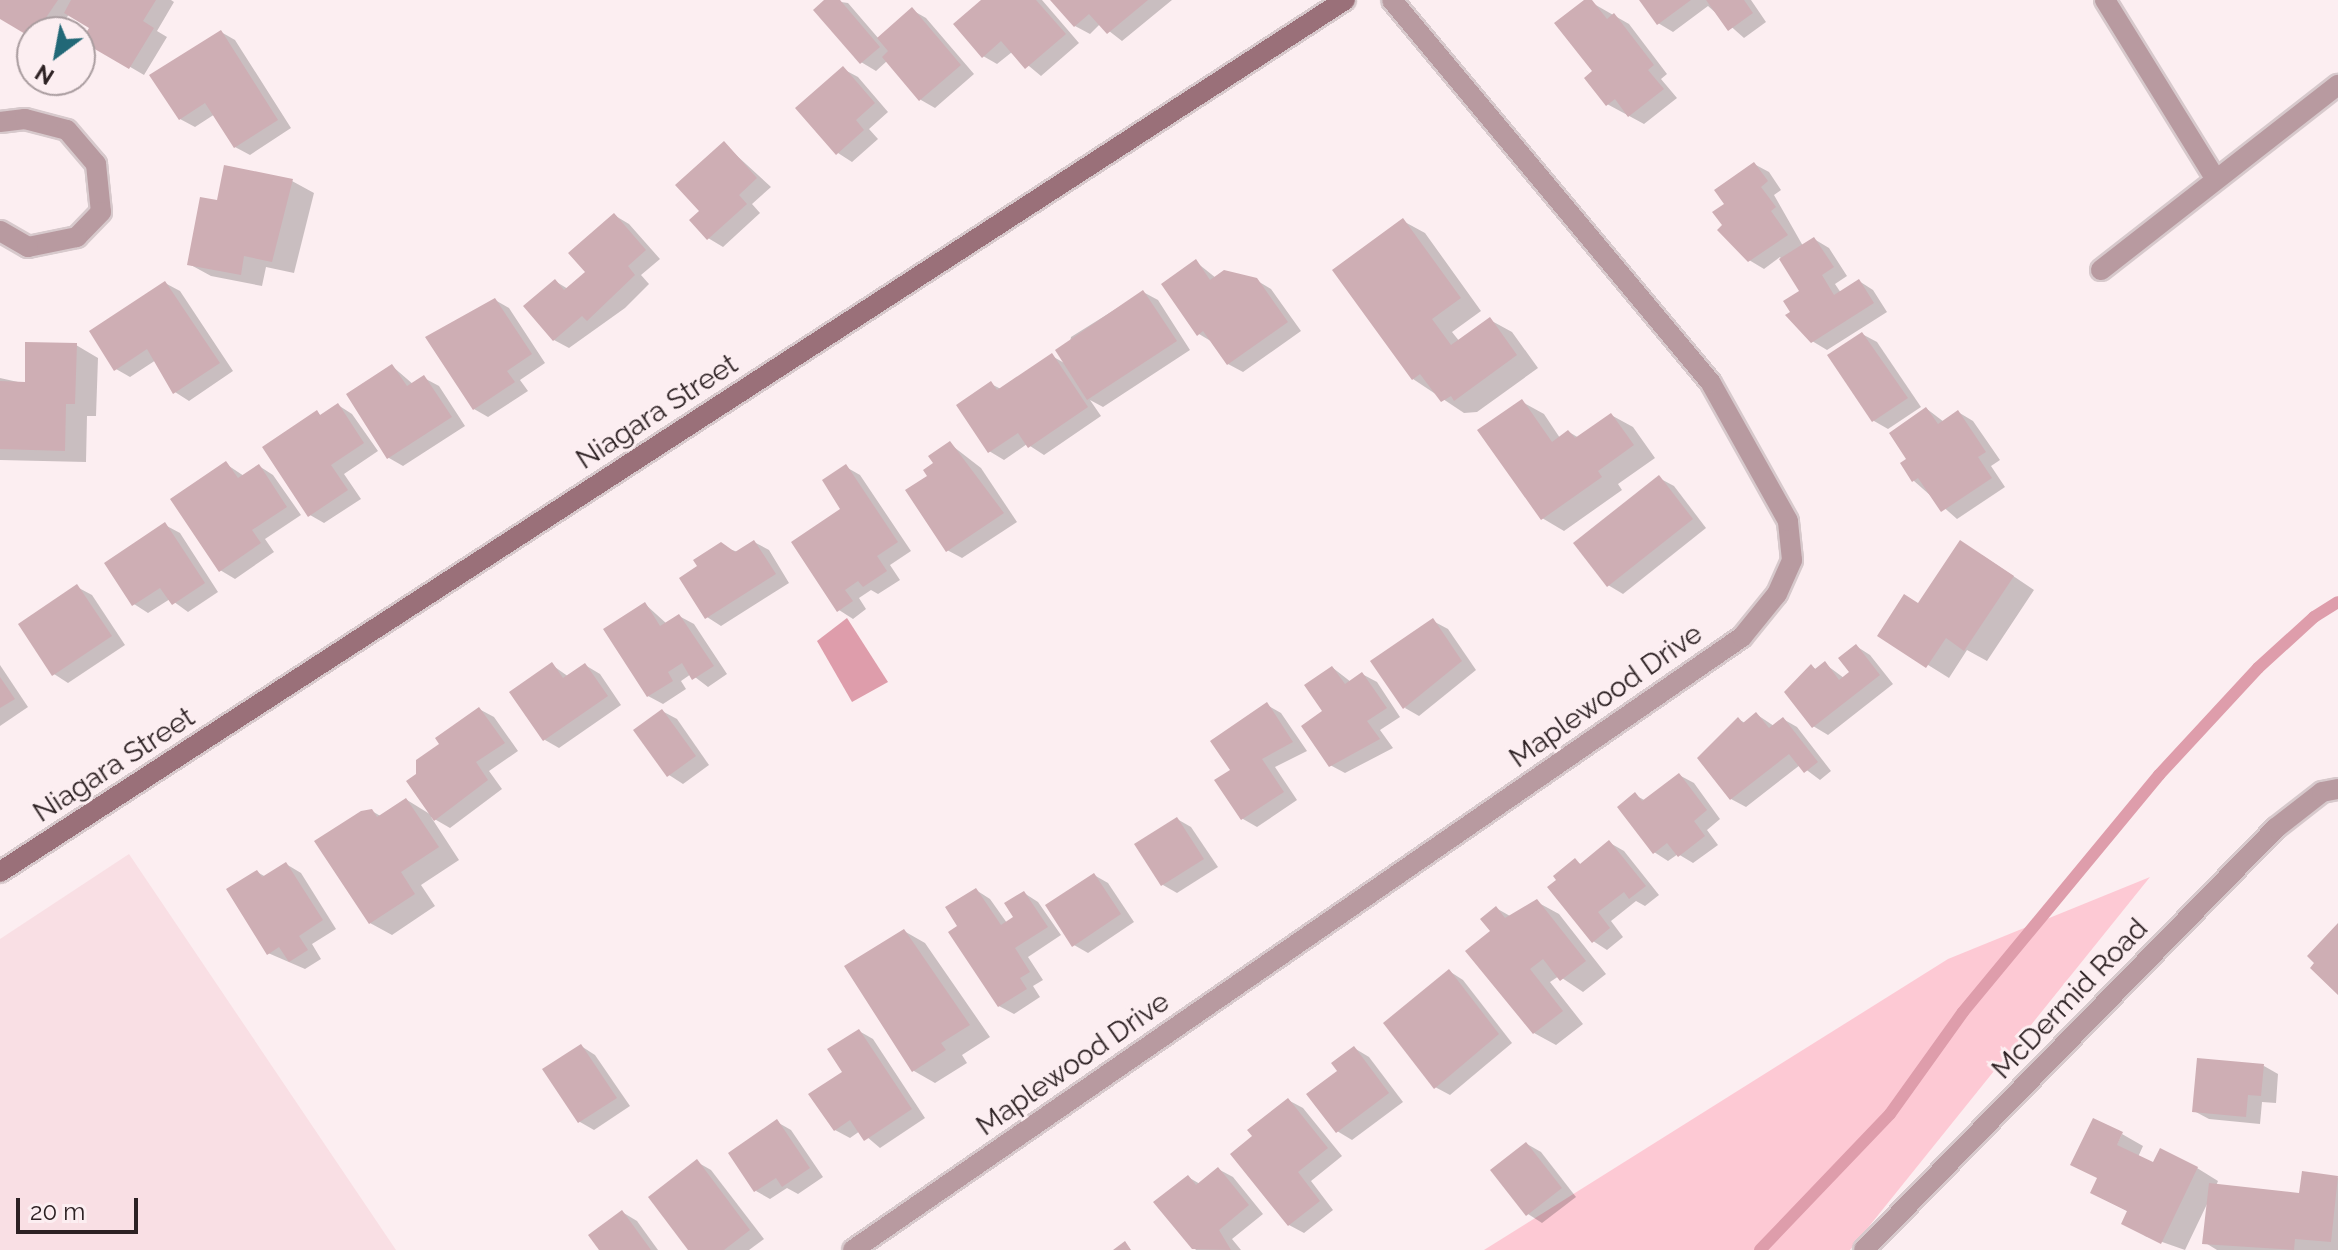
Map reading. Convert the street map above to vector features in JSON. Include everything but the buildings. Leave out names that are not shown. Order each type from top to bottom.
[{"type":"main road","name":"Niagara Street","points":[[0,872],[1345,0]]},
{"type":"street","name":"Maplewood Drive","points":[[853,1250],[1742,637],[1777,594],[1792,560],[1788,521],[1711,383],[1392,0]]},
{"type":"street","points":[[2105,0],[2216,180]]},
{"type":"street","points":[[2101,270],[2338,85]]},
{"type":"street","points":[[0,122],[25,119],[67,130],[96,164],[101,212],[77,237],[28,247],[0,231]]},
{"type":"street","name":"McDermid Road","points":[[1864,1250],[2276,828],[2330,790]]},
{"type":"shaded area","points":[[847,618],[888,682],[852,702],[817,641]]},
{"type":"shaded area","points":[[129,854],[396,1250],[0,1250],[0,939]]},
{"type":"shaded area","points":[[2150,877],[1850,1250],[1484,1250],[1948,959]]},
{"type":"waterway","points":[[1760,1250],[1890,1114],[1963,1012],[2159,775],[2258,668],[2314,617],[2338,602]]}]
